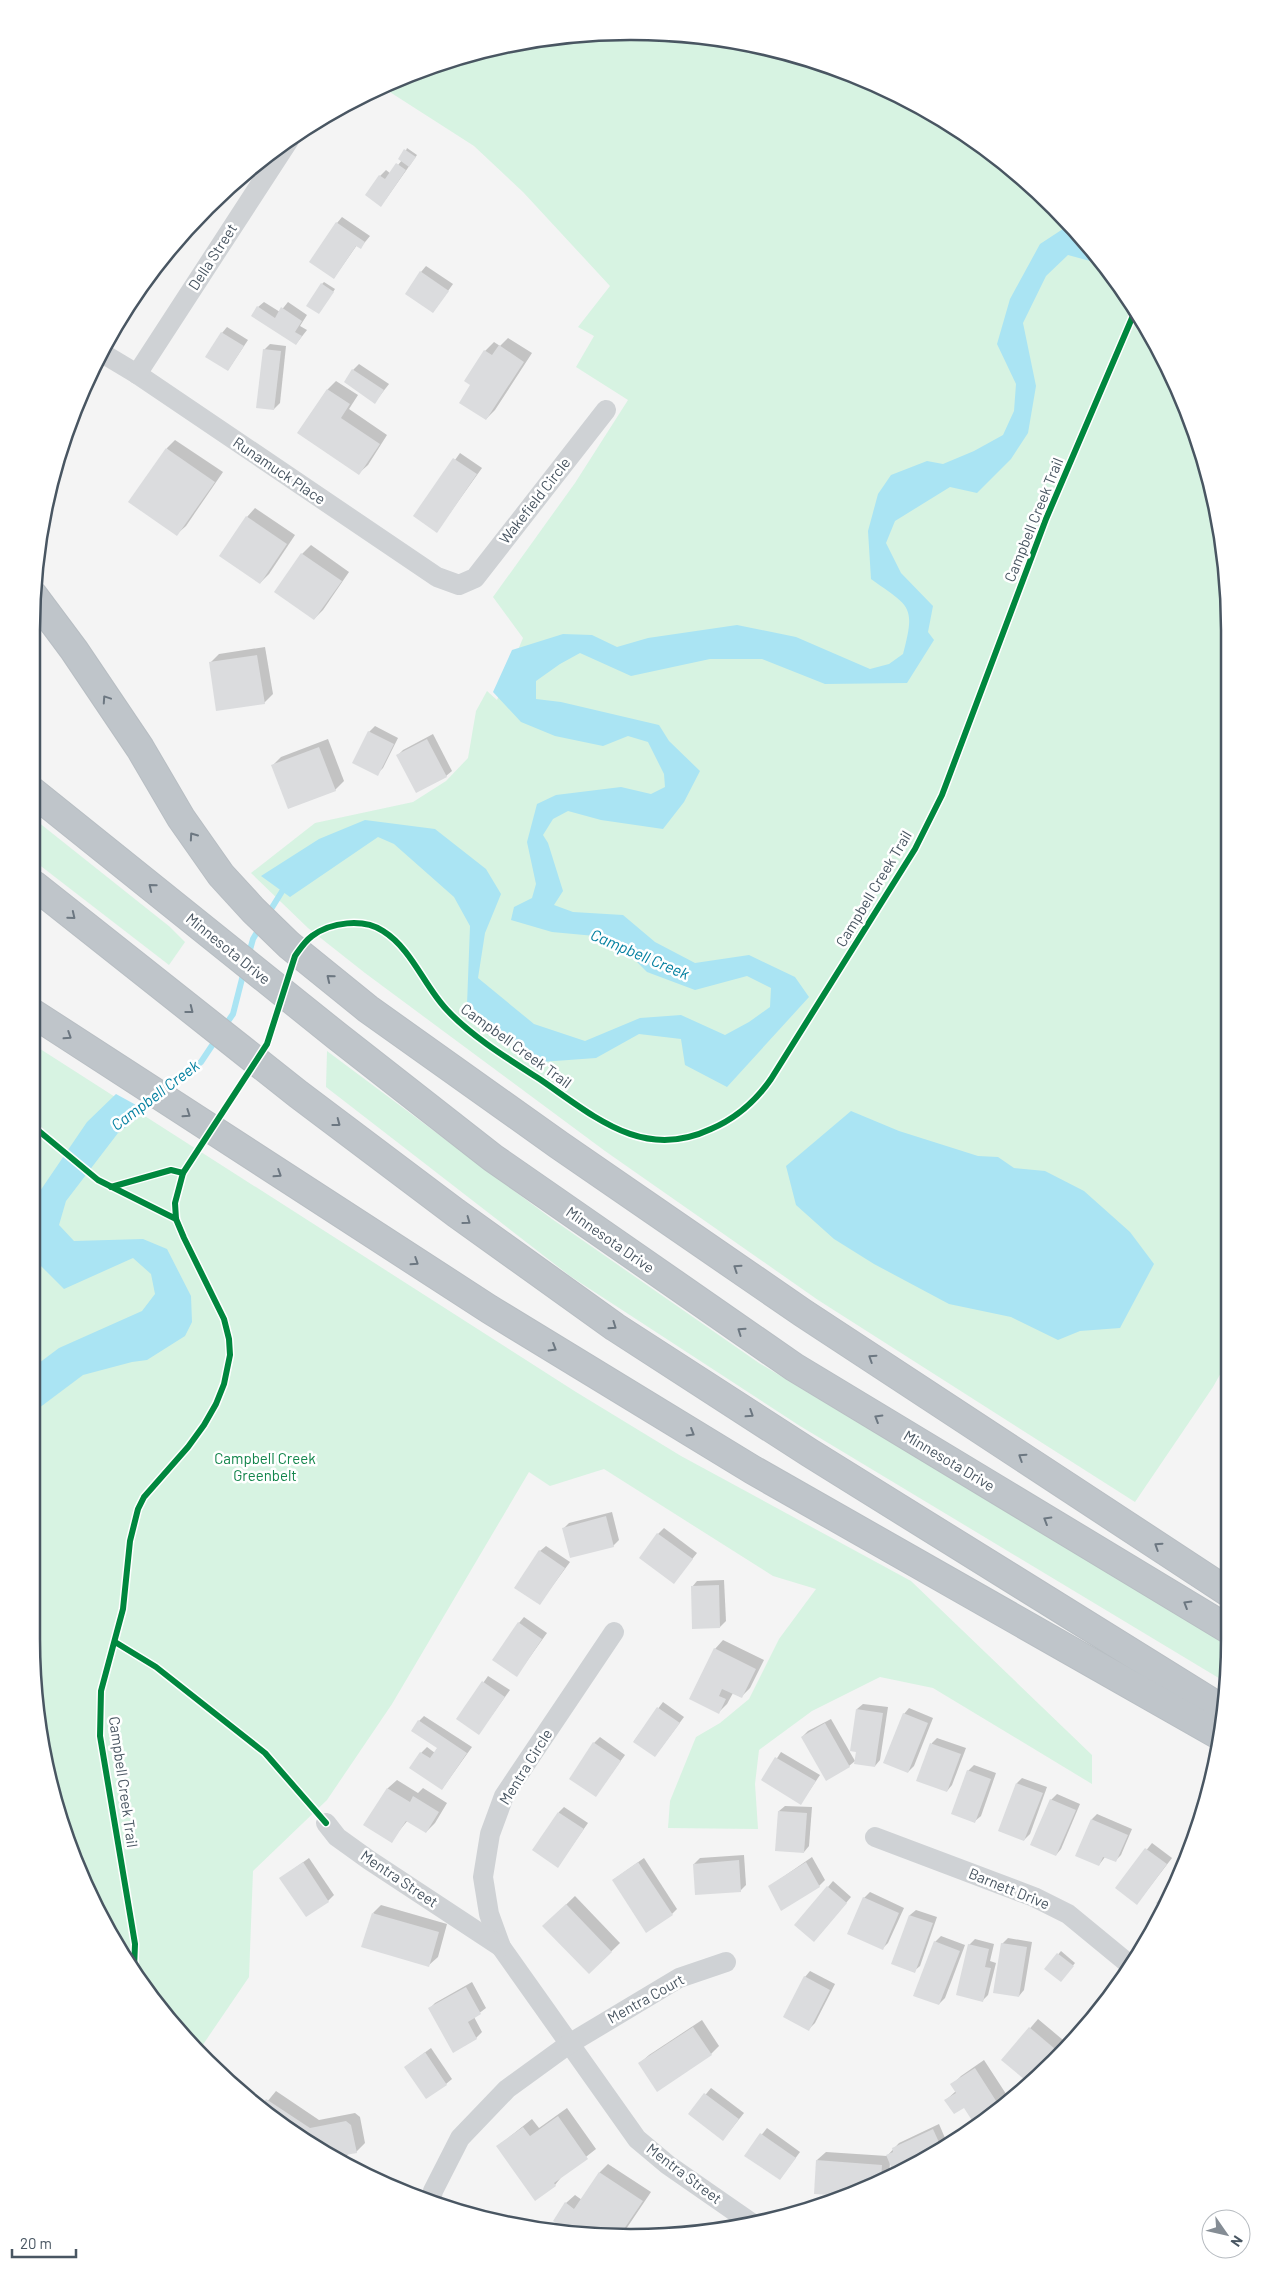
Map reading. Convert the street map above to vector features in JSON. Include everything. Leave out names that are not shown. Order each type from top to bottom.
[{"type":"highway","points":[[41,606],[74,650],[140,748],[181,818],[221,876],[289,944],[368,1009],[559,1145],[804,1313],[1221,1587]]},
{"type":"highway","name":"Minnesota Drive","points":[[40,798],[336,1036],[493,1158],[794,1367],[1221,1625]]},
{"type":"highway","points":[[40,890],[151,980],[298,1094],[456,1213],[615,1327],[810,1453],[1217,1706]]},
{"type":"highway","points":[[40,1018],[237,1148],[489,1310],[753,1470],[1213,1732]]},
{"type":"street","name":"Della Street","points":[[136,374],[278,157]]},
{"type":"street","name":"Runamuck Place","points":[[108,356],[437,577],[459,585]]},
{"type":"street","name":"Wakefield Circle","points":[[459,585],[476,578],[606,410]]},
{"type":"street","name":"Mentra Circle","points":[[569,2044],[501,1947],[489,1914],[483,1877],[490,1834],[504,1796],[614,1632]]},
{"type":"street","name":"Mentra Street","points":[[326,1823],[337,1837],[345,1843],[501,1947]]},
{"type":"street","name":"Barnett Drive","points":[[875,1838],[1034,1897],[1068,1914],[1125,1961]]},
{"type":"street","name":"Mentra Court","points":[[434,2195],[460,2138],[507,2089],[569,2044],[679,1978],[726,1962]]},
{"type":"street","name":"Mentra Street","points":[[569,2044],[637,2139],[668,2165],[745,2218]]},
{"type":"green space","points":[[592,41],[669,41],[708,45],[746,51],[820,71],[892,101],[926,119],[990,162],[1020,187],[1048,213],[1099,271],[1142,335],[1160,369],[1190,441],[1201,478],[1210,515],[1220,592],[1221,1373],[1135,1502],[818,1300],[605,1151],[365,973],[308,928],[251,873],[315,823],[413,802],[446,781],[468,758],[476,711],[487,691],[497,700],[523,638],[493,597],[575,483],[628,400],[576,367],[594,336],[578,327],[610,286],[523,192],[474,146],[390,92],[441,71],[478,60],[515,51]]},
{"type":"green space","points":[[40,824],[170,927],[185,942],[169,965],[40,865]]},
{"type":"green space","name":"Campbell Creek Greenbelt","points":[[40,1049],[576,1392],[681,1456],[911,1581],[1092,1755],[1092,1784],[933,1688],[880,1677],[812,1711],[759,1750],[755,1784],[758,1829],[668,1828],[670,1801],[696,1737],[720,1723],[749,1699],[779,1639],[816,1589],[773,1576],[604,1469],[550,1486],[529,1472],[392,1704],[327,1800],[253,1871],[249,1977],[203,2045],[162,1998],[140,1967],[119,1934],[101,1900],[71,1828],[51,1754],[41,1677],[40,1639]]},
{"type":"green space","points":[[327,1051],[552,1219],[759,1363],[1221,1641],[1220,1679],[800,1426],[570,1276],[326,1087]]},
{"type":"water","points":[[1063,229],[1091,261],[1068,255],[1046,276],[1023,323],[1036,386],[1028,433],[1011,459],[977,493],[950,487],[895,521],[886,543],[901,573],[933,606],[928,632],[934,640],[907,683],[825,684],[762,659],[710,659],[631,676],[580,653],[536,681],[536,699],[561,702],[659,725],[669,741],[700,771],[684,802],[663,829],[601,820],[568,811],[553,819],[543,835],[548,843],[563,891],[554,905],[573,912],[623,915],[655,942],[695,963],[749,955],[795,977],[809,997],[727,1087],[685,1065],[681,1039],[639,1034],[596,1058],[541,1062],[467,1005],[470,926],[454,897],[394,844],[378,837],[290,897],[261,876],[319,839],[365,820],[435,829],[486,869],[501,894],[485,933],[478,978],[534,1024],[585,1041],[640,1018],[681,1015],[725,1035],[749,1022],[770,1007],[771,988],[747,976],[695,990],[647,972],[631,956],[595,936],[552,932],[511,920],[514,907],[532,898],[536,884],[527,842],[537,804],[556,795],[621,787],[651,794],[665,787],[664,774],[648,742],[628,736],[603,746],[555,736],[521,722],[493,692],[512,650],[563,634],[592,635],[617,647],[648,638],[737,625],[796,637],[870,669],[889,664],[903,654],[909,626],[909,616],[902,602],[871,579],[868,531],[878,494],[891,475],[927,461],[943,464],[974,451],[1003,435],[1014,411],[1016,384],[997,344],[1010,299],[1040,244]]},
{"type":"water","points":[[116,1094],[147,1111],[118,1133],[66,1201],[59,1225],[74,1241],[143,1239],[167,1249],[191,1296],[192,1322],[185,1336],[147,1360],[83,1375],[40,1407],[40,1362],[59,1348],[142,1311],[155,1294],[151,1274],[133,1258],[64,1289],[40,1265],[40,1191],[87,1122]]},
{"type":"water","points":[[851,1111],[899,1131],[978,1156],[998,1157],[1014,1168],[1045,1171],[1084,1191],[1130,1232],[1154,1264],[1120,1328],[1080,1331],[1058,1340],[1011,1317],[949,1304],[874,1264],[834,1239],[796,1205],[786,1166]]},
{"type":"building","points":[[404,149],[416,157],[409,167],[398,159]]},
{"type":"building","points":[[396,163],[406,170],[381,207],[365,195],[379,175],[385,179]]},
{"type":"building","points":[[336,222],[365,242],[361,249],[356,246],[334,279],[309,262]]},
{"type":"building","points":[[420,271],[449,291],[433,313],[405,294]]},
{"type":"building","points":[[321,283],[334,292],[319,314],[306,306]]},
{"type":"building","points":[[257,306],[275,318],[281,307],[302,321],[295,332],[302,336],[296,345],[251,316]]},
{"type":"building","points":[[221,332],[244,346],[228,371],[205,357]]},
{"type":"building","points":[[499,345],[524,362],[486,420],[459,403],[470,385],[464,381],[484,350],[492,355]]},
{"type":"building","points":[[263,349],[281,351],[274,410],[256,408]]},
{"type":"building","points":[[352,369],[384,390],[375,404],[344,382]]},
{"type":"building","points":[[327,389],[350,404],[341,418],[380,444],[359,475],[297,433]]},
{"type":"building","points":[[166,448],[215,482],[177,536],[128,502]]},
{"type":"building","points":[[453,458],[477,474],[437,533],[413,516]]},
{"type":"building","points":[[246,516],[287,544],[260,584],[219,556]]},
{"type":"building","points":[[301,553],[342,581],[314,620],[274,592]]},
{"type":"building","points":[[257,655],[265,704],[216,711],[209,662]]},
{"type":"building","points":[[368,731],[394,744],[378,776],[352,763]]},
{"type":"building","points":[[427,739],[447,777],[416,793],[396,755]]},
{"type":"building","points":[[319,747],[336,791],[288,809],[271,765]]},
{"type":"building","points":[[606,1516],[614,1547],[570,1558],[562,1528]]},
{"type":"building","points":[[657,1533],[693,1559],[674,1584],[639,1558]]},
{"type":"building","points":[[539,1550],[565,1568],[540,1605],[514,1588]]},
{"type":"building","points":[[719,1585],[720,1628],[692,1629],[691,1586]]},
{"type":"building","points":[[518,1622],[542,1639],[517,1677],[492,1660]]},
{"type":"building","points":[[714,1648],[756,1669],[742,1698],[722,1689],[719,1696],[726,1699],[719,1714],[689,1699]]},
{"type":"building","points":[[482,1681],[505,1697],[479,1735],[456,1719]]},
{"type":"building","points":[[657,1707],[680,1723],[655,1757],[633,1742]]},
{"type":"building","points":[[856,1709],[883,1713],[875,1767],[854,1764],[856,1752],[850,1751]]},
{"type":"building","points":[[903,1713],[928,1723],[908,1773],[883,1763]]},
{"type":"building","points":[[418,1720],[467,1753],[442,1790],[409,1768],[420,1752],[430,1758],[437,1748],[411,1731]]},
{"type":"building","points":[[825,1723],[850,1767],[826,1781],[801,1737]]},
{"type":"building","points":[[593,1742],[621,1761],[596,1797],[569,1779]]},
{"type":"building","points":[[930,1743],[961,1754],[947,1792],[916,1781]]},
{"type":"building","points":[[775,1757],[816,1781],[801,1805],[761,1780]]},
{"type":"building","points":[[967,1770],[991,1779],[975,1823],[951,1814]]},
{"type":"building","points":[[1016,1783],[1043,1793],[1024,1841],[998,1831]]},
{"type":"building","points":[[387,1788],[410,1802],[413,1796],[439,1812],[426,1833],[406,1821],[392,1843],[363,1825]]},
{"type":"building","points":[[1050,1799],[1076,1810],[1056,1856],[1030,1845]]},
{"type":"building","points":[[778,1811],[807,1813],[804,1853],[775,1851]]},
{"type":"building","points":[[558,1812],[584,1829],[558,1868],[532,1850]]},
{"type":"building","points":[[1091,1819],[1128,1835],[1116,1862],[1103,1857],[1099,1866],[1075,1856]]},
{"type":"building","points":[[1145,1848],[1167,1864],[1137,1905],[1115,1888]]},
{"type":"building","points":[[739,1860],[741,1892],[695,1895],[693,1864]]},
{"type":"building","points":[[303,1862],[329,1902],[306,1917],[279,1878]]},
{"type":"building","points":[[638,1862],[673,1915],[646,1933],[612,1880]]},
{"type":"building","points":[[806,1862],[820,1887],[781,1911],[768,1886]]},
{"type":"building","points":[[827,1886],[847,1903],[814,1942],[794,1925]]},
{"type":"building","points":[[863,1897],[899,1913],[883,1950],[847,1934]]},
{"type":"building","points":[[566,1904],[612,1952],[589,1974],[542,1926]]},
{"type":"building","points":[[372,1913],[439,1932],[429,1967],[361,1947]]},
{"type":"building","points":[[909,1915],[933,1923],[915,1973],[891,1964]]},
{"type":"building","points":[[934,1941],[960,1951],[939,2005],[913,1996]]},
{"type":"building","points":[[1001,1943],[1027,1947],[1019,1997],[993,1993]]},
{"type":"building","points":[[968,1944],[989,1949],[985,1967],[991,1968],[983,2002],[956,1995]]},
{"type":"building","points":[[1057,1953],[1074,1966],[1061,1982],[1044,1969]]},
{"type":"building","points":[[804,1976],[830,1990],[809,2031],[783,2017]]},
{"type":"building","points":[[466,1987],[481,2014],[468,2022],[477,2039],[453,2053],[428,2008]]},
{"type":"building","points":[[693,2027],[712,2055],[657,2092],[638,2063]]},
{"type":"building","points":[[1029,2027],[1055,2049],[1024,2079],[1001,2060]]},
{"type":"building","points":[[425,2052],[447,2085],[426,2099],[404,2067]]},
{"type":"building","points":[[975,2068],[997,2102],[972,2120],[964,2108],[954,2114],[944,2100],[956,2093],[950,2084]]},
{"type":"building","points":[[704,2093],[739,2119],[723,2141],[688,2114]]},
{"type":"building","points":[[266,2099],[310,2128],[346,2121],[351,2125],[357,2153],[345,2155],[335,2150],[264,2102]]},
{"type":"building","points":[[558,2116],[588,2159],[554,2183],[556,2186],[535,2201],[496,2146],[523,2127],[530,2136]]},
{"type":"building","points":[[933,2129],[939,2142],[892,2168],[886,2155],[893,2152],[892,2148]]},
{"type":"building","points":[[760,2133],[796,2158],[780,2180],[744,2156]]},
{"type":"building","points":[[816,2160],[882,2165],[882,2173],[856,2184],[828,2195],[814,2194]]},
{"type":"building","points":[[599,2172],[643,2201],[624,2229],[558,2225],[553,2221],[565,2202],[574,2209]]},
{"type":"waterway","name":"Campbell Creek","points":[[268,914],[286,885]]},
{"type":"waterway","name":"Campbell Creek","points":[[248,957],[253,939],[260,927]]},
{"type":"waterway","name":"Campbell Creek","points":[[224,1027],[233,1014],[244,971]]},
{"type":"waterway","name":"Campbell Creek","points":[[164,1089],[201,1062],[217,1038]]},
{"type":"waterway","name":"Campbell Creek","points":[[133,1111],[152,1098]]},
{"type":"cycle path","name":"Campbell Creek Trail","points":[[134,1958],[135,1944],[100,1736],[101,1691],[123,1609],[130,1541],[138,1509],[144,1497],[188,1447],[204,1425],[216,1404],[224,1384],[230,1355],[229,1339],[224,1319],[184,1238],[176,1219],[175,1203],[183,1173],[267,1044],[295,956],[309,938],[328,927],[347,923],[366,924],[375,927],[383,931],[402,948],[447,1010],[468,1030],[601,1120],[621,1130],[642,1137],[663,1140],[686,1138],[720,1125],[737,1114],[759,1095],[771,1079],[915,849],[942,795],[1046,519],[1132,319]]},
{"type":"cycle path","points":[[40,1132],[98,1180],[176,1219]]},
{"type":"cycle path","points":[[111,1187],[171,1170],[183,1173]]},
{"type":"cycle path","points":[[115,1642],[156,1667],[265,1753],[326,1823]]}]
